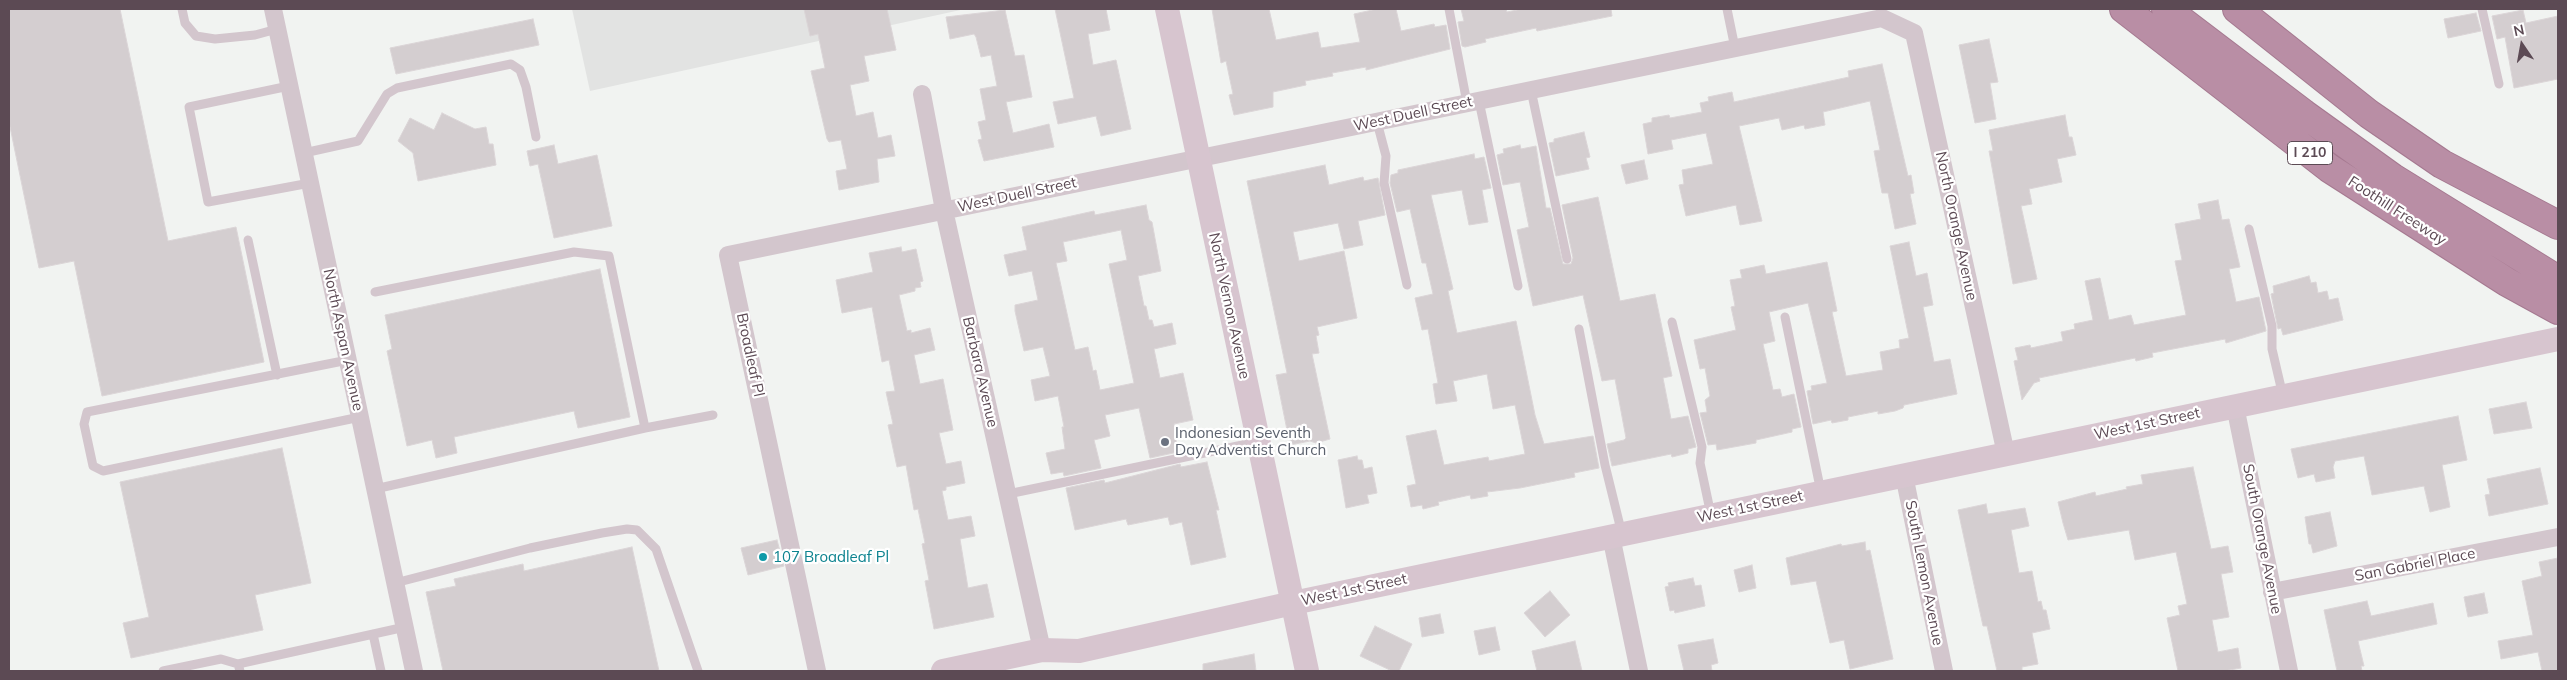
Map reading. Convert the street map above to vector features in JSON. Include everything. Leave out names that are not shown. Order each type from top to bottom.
[{"type":"highway","name":"Foothill Freeway","points":[[2124,9],[2329,168],[2507,282],[2553,309]]},
{"type":"highway","points":[[2166,9],[2289,103],[2393,178],[2553,270]]},
{"type":"highway","points":[[2192,9],[2392,160],[2477,215],[2553,270]]},
{"type":"highway","points":[[2238,9],[2369,114],[2442,164],[2558,225]]},
{"type":"highway","points":[[2442,164],[2558,208]]},
{"type":"street","name":"North Aspan Avenue","points":[[273,9],[414,671]]},
{"type":"street","name":"North Vernon Avenue","points":[[1167,9],[1307,671]]},
{"type":"street","name":"West Duell Street","points":[[944,210],[1882,18]]},
{"type":"street","name":"North Orange Avenue","points":[[1882,18],[1914,33],[2006,454]]},
{"type":"street","name":"Barbara Avenue","points":[[922,94],[944,210],[1042,650]]},
{"type":"street","name":"Broadleaf Pl","points":[[817,671],[728,255],[944,210]]},
{"type":"street","name":"West 1st Street","points":[[943,671],[1042,650],[1079,651],[1293,603],[2558,339]]},
{"type":"street","name":"South Orange Avenue","points":[[2235,406],[2289,671]]},
{"type":"street","name":"South Lemon Avenue","points":[[1904,475],[1944,671]]},
{"type":"street","points":[[1616,535],[1639,671]]},
{"type":"street","name":"San Gabriel Place","points":[[2272,592],[2558,537]]},
{"type":"lane","points":[[182,9],[184,23],[196,36],[215,39],[255,35],[277,29]]},
{"type":"lane","points":[[1449,9],[1518,286]]},
{"type":"lane","points":[[1727,9],[1735,48]]},
{"type":"lane","points":[[2482,9],[2499,84]]},
{"type":"lane","points":[[304,153],[358,141],[387,94],[397,88],[511,64],[520,70],[526,87],[536,137]]},
{"type":"lane","points":[[290,86],[189,108],[208,202],[310,183]]},
{"type":"lane","points":[[1531,90],[1567,259]]},
{"type":"lane","points":[[1378,122],[1386,156],[1384,183],[1407,285]]},
{"type":"lane","points":[[2250,229],[2272,326],[2272,350],[2283,396]]},
{"type":"lane","points":[[248,240],[277,375]]},
{"type":"lane","points":[[374,292],[574,252],[609,256],[646,428]]},
{"type":"lane","points":[[1785,317],[1821,492]]},
{"type":"lane","points":[[1672,322],[1702,447],[1700,463],[1711,515]]},
{"type":"lane","points":[[1579,329],[1605,465],[1616,535]]},
{"type":"lane","points":[[348,360],[87,412],[84,424],[93,466],[103,471],[360,417]]},
{"type":"lane","points":[[375,489],[646,428],[713,415]]},
{"type":"lane","points":[[1008,494],[1258,442]]},
{"type":"lane","points":[[395,583],[530,548],[602,533],[627,529],[637,530],[656,549],[698,671]]},
{"type":"lane","points":[[163,671],[220,659],[239,668],[405,627]]},
{"type":"lane","points":[[373,634],[381,671]]},
{"type":"shaded area","points":[[572,9],[965,9],[590,91]]},
{"type":"building","points":[[9,9],[120,9],[168,241],[236,227],[264,362],[102,396],[74,261],[39,268],[9,122]]},
{"type":"building","points":[[804,9],[887,9],[896,50],[864,56],[869,81],[850,85],[856,116],[873,112],[878,138],[891,135],[895,156],[877,159],[879,182],[839,190],[836,171],[847,169],[841,140],[829,142],[827,139],[811,71],[825,68],[818,34],[810,36]]},
{"type":"building","points":[[1055,9],[1106,9],[1110,30],[1088,34],[1093,65],[1116,60],[1131,129],[1101,136],[1096,116],[1058,124],[1053,102],[1074,98]]},
{"type":"building","points":[[1212,9],[1269,9],[1276,40],[1318,32],[1321,48],[1360,42],[1354,14],[1377,9],[1396,9],[1401,31],[1434,24],[1435,27],[1446,25],[1450,49],[1366,70],[1366,67],[1332,73],[1333,76],[1305,81],[1306,85],[1273,92],[1273,107],[1234,115],[1229,95],[1233,94],[1226,61],[1221,63]]},
{"type":"building","points":[[1461,9],[1506,9],[1507,12],[1522,9],[1611,9],[1612,16],[1537,31],[1536,28],[1485,39],[1486,42],[1465,47],[1462,46],[1458,22],[1464,21]]},
{"type":"building","points":[[1005,10],[1015,56],[1024,55],[1032,97],[1006,102],[1013,133],[1049,124],[1054,147],[984,161],[978,140],[982,139],[978,122],[986,120],[980,89],[997,86],[991,55],[981,57],[974,34],[950,39],[946,17]]},
{"type":"building","points":[[2523,10],[2526,23],[2558,16],[2558,79],[2514,88],[2505,37],[2497,39],[2492,16]]},
{"type":"building","points":[[2476,13],[2481,31],[2448,38],[2444,19]]},
{"type":"building","points":[[533,19],[539,45],[396,74],[390,48]]},
{"type":"building","points":[[1989,39],[1998,82],[1990,83],[1996,119],[1975,123],[1959,45]]},
{"type":"building","points":[[1882,64],[1908,176],[1911,175],[1914,193],[1910,194],[1916,224],[1895,229],[1888,193],[1882,193],[1874,151],[1880,150],[1870,101],[1823,112],[1825,125],[1805,129],[1804,125],[1782,130],[1779,118],[1739,126],[1762,221],[1740,225],[1736,205],[1686,216],[1679,185],[1684,184],[1682,170],[1713,164],[1706,133],[1671,140],[1673,149],[1648,154],[1643,124],[1652,122],[1652,118],[1669,115],[1670,118],[1702,112],[1700,103],[1709,101],[1708,97],[1732,92],[1734,102],[1849,77],[1848,71]]},
{"type":"building","points":[[442,113],[475,129],[486,127],[489,144],[493,144],[496,165],[418,181],[413,153],[398,141],[410,118],[434,130]]},
{"type":"building","points":[[2065,115],[2069,137],[2072,137],[2076,155],[2057,159],[2062,182],[2029,189],[2032,204],[2021,206],[2037,279],[2013,284],[1989,151],[1993,151],[1989,130]]},
{"type":"building","points":[[1584,132],[1590,157],[1586,158],[1589,169],[1556,176],[1549,143],[1554,142],[1554,139]]},
{"type":"building","points":[[554,145],[558,164],[597,155],[612,226],[554,238],[538,164],[530,166],[527,151]]},
{"type":"building","points":[[1520,145],[1521,149],[1536,146],[1546,208],[1550,208],[1563,264],[1571,264],[1573,258],[1562,205],[1598,197],[1620,301],[1655,294],[1672,376],[1663,378],[1671,419],[1688,416],[1696,447],[1688,449],[1688,453],[1672,457],[1671,454],[1612,466],[1607,444],[1626,438],[1615,379],[1602,381],[1583,295],[1533,306],[1517,230],[1529,227],[1520,182],[1503,185],[1497,155],[1504,153],[1503,149]]},
{"type":"building","points":[[1474,154],[1475,159],[1484,157],[1491,188],[1482,190],[1488,222],[1469,225],[1462,190],[1431,195],[1453,289],[1448,291],[1457,333],[1516,321],[1535,415],[1544,444],[1593,436],[1599,468],[1574,473],[1575,477],[1520,488],[1487,492],[1488,496],[1471,499],[1470,495],[1438,502],[1439,505],[1423,509],[1422,505],[1411,507],[1407,486],[1416,484],[1406,436],[1436,430],[1444,465],[1488,457],[1489,461],[1525,454],[1515,405],[1493,409],[1487,374],[1453,381],[1457,401],[1436,404],[1433,384],[1438,383],[1428,329],[1422,330],[1415,298],[1433,294],[1426,263],[1422,263],[1410,209],[1397,212],[1390,183],[1391,175],[1398,173],[1398,170]]},
{"type":"building","points":[[1644,160],[1648,179],[1626,184],[1621,165]]},
{"type":"building","points":[[1325,165],[1329,185],[1363,177],[1364,181],[1378,178],[1385,215],[1358,221],[1363,245],[1344,249],[1338,223],[1293,232],[1299,261],[1344,251],[1357,318],[1317,327],[1319,335],[1316,336],[1319,353],[1312,354],[1330,439],[1316,443],[1310,441],[1290,445],[1276,375],[1287,373],[1247,181]]},
{"type":"building","points":[[2218,200],[2222,220],[2229,219],[2240,267],[2229,269],[2236,302],[2259,297],[2266,331],[2226,343],[2225,339],[2152,353],[2153,357],[2136,361],[2135,358],[2039,378],[2040,381],[2034,383],[2022,400],[2014,361],[2018,360],[2015,348],[2030,345],[2031,348],[2063,341],[2061,332],[2075,329],[2074,324],[2093,320],[2085,281],[2100,278],[2109,320],[2131,315],[2134,325],[2186,315],[2175,261],[2182,260],[2175,224],[2201,219],[2198,204]]},
{"type":"building","points":[[1146,205],[1149,220],[1152,222],[1161,271],[1138,276],[1144,306],[1146,306],[1149,320],[1152,320],[1154,327],[1172,323],[1176,344],[1154,349],[1160,378],[1183,373],[1193,420],[1174,424],[1178,452],[1150,458],[1139,408],[1105,415],[1110,436],[1094,440],[1101,468],[1064,476],[1063,472],[1051,474],[1046,453],[1065,449],[1062,427],[1064,427],[1058,396],[1035,401],[1031,380],[1050,376],[1043,347],[1024,351],[1015,311],[1015,305],[1038,300],[1032,271],[1009,276],[1004,255],[1027,250],[1022,227],[1094,211],[1095,215]],"holes":[[[1121,230],[1127,260],[1109,264],[1134,383],[1100,390],[1096,370],[1093,371],[1088,347],[1075,350],[1056,263],[1067,261],[1063,242]]]},
{"type":"building","points":[[1909,242],[1916,276],[1927,273],[1933,305],[1923,307],[1934,362],[1950,359],[1957,394],[1904,405],[1903,408],[1895,411],[1878,414],[1878,411],[1848,417],[1848,420],[1832,423],[1831,420],[1813,424],[1807,391],[1812,390],[1811,386],[1827,383],[1808,303],[1769,312],[1775,341],[1763,344],[1773,390],[1780,389],[1782,397],[1794,394],[1801,427],[1792,429],[1792,432],[1756,440],[1756,443],[1717,450],[1716,444],[1708,445],[1700,413],[1707,412],[1705,400],[1710,396],[1705,368],[1700,369],[1694,340],[1736,330],[1731,307],[1735,306],[1730,280],[1742,278],[1740,270],[1764,265],[1766,274],[1827,262],[1837,311],[1832,312],[1846,376],[1883,370],[1880,352],[1900,348],[1899,340],[1909,338],[1890,246]]},
{"type":"building","points":[[901,247],[902,252],[916,249],[923,281],[920,282],[921,287],[915,288],[915,291],[899,295],[907,331],[911,330],[911,333],[930,328],[935,350],[914,355],[920,384],[943,379],[953,430],[939,433],[946,464],[961,461],[965,483],[946,487],[946,490],[942,491],[948,520],[971,516],[975,536],[960,539],[968,588],[987,584],[994,617],[934,629],[925,581],[929,580],[922,544],[925,543],[918,509],[914,510],[906,465],[897,467],[888,425],[893,424],[886,392],[895,391],[889,360],[882,362],[872,307],[842,313],[836,280],[873,272],[869,253]]},
{"type":"building","points":[[600,269],[630,417],[578,428],[574,411],[454,437],[457,453],[436,458],[432,440],[407,446],[387,351],[392,349],[385,315]]},
{"type":"building","points":[[2309,276],[2311,283],[2316,282],[2318,293],[2327,291],[2329,300],[2338,298],[2343,320],[2283,335],[2281,328],[2278,329],[2271,294],[2274,293],[2273,286]]},
{"type":"building","points":[[2526,402],[2532,428],[2494,434],[2489,409]]},
{"type":"building","points":[[2458,416],[2467,460],[2442,465],[2450,507],[2430,512],[2424,486],[2372,495],[2364,456],[2335,461],[2333,467],[2335,478],[2316,482],[2314,474],[2298,478],[2291,449]]},
{"type":"building","points":[[282,448],[311,583],[255,595],[263,630],[131,658],[123,623],[149,617],[120,482]]},
{"type":"building","points":[[1357,456],[1358,460],[1362,460],[1364,469],[1372,467],[1377,493],[1367,495],[1369,503],[1346,508],[1338,460]]},
{"type":"building","points":[[1207,462],[1219,510],[1216,510],[1226,557],[1191,565],[1182,522],[1170,525],[1168,517],[1128,525],[1126,519],[1075,530],[1066,488],[1104,480],[1105,483],[1180,464],[1181,467]]},
{"type":"building","points":[[2193,467],[2211,549],[2228,546],[2233,572],[2221,574],[2229,617],[2212,620],[2218,652],[2238,648],[2241,668],[2224,671],[2178,671],[2167,618],[2180,615],[2178,606],[2187,604],[2176,552],[2135,560],[2129,530],[2068,540],[2063,523],[2058,502],[2095,492],[2096,496],[2143,484],[2141,475]]},
{"type":"building","points":[[2540,468],[2548,504],[2489,516],[2485,495],[2490,494],[2487,479]]},
{"type":"building","points":[[1986,504],[1988,514],[2025,508],[2029,526],[2011,530],[2019,573],[2032,571],[2038,602],[2041,601],[2043,610],[2046,610],[2050,629],[2032,633],[2038,664],[2022,667],[2022,671],[1997,671],[1987,626],[1983,626],[1973,580],[1958,510]]},
{"type":"building","points":[[2330,512],[2337,546],[2313,553],[2311,544],[2309,544],[2305,517]]},
{"type":"building","name":"107 Broadleaf Pl","points":[[777,540],[784,566],[748,575],[741,548]]},
{"type":"building","points":[[1865,542],[1866,551],[1870,550],[1893,659],[1850,669],[1844,640],[1830,643],[1816,581],[1791,585],[1786,558],[1841,544],[1842,546]]},
{"type":"building","points":[[632,547],[659,671],[443,671],[426,592],[456,586],[454,579],[523,564],[524,571]]},
{"type":"building","points":[[2558,558],[2558,671],[2542,671],[2538,652],[2501,659],[2498,641],[2533,635],[2522,581],[2542,576],[2539,562]]},
{"type":"building","points":[[1752,565],[1756,588],[1739,592],[1734,570]]},
{"type":"building","points":[[1693,578],[1695,586],[1701,585],[1705,606],[1675,613],[1674,610],[1670,611],[1665,587],[1669,586],[1668,583]]},
{"type":"building","points":[[1550,591],[1570,615],[1545,637],[1524,613]]},
{"type":"building","points":[[2484,593],[2488,613],[2468,617],[2464,597]]},
{"type":"building","points":[[2367,601],[2371,616],[2433,603],[2437,624],[2358,641],[2364,666],[2361,666],[2362,671],[2337,671],[2324,610]]},
{"type":"building","points":[[1440,614],[1444,633],[1422,637],[1419,618]]},
{"type":"building","points":[[1375,626],[1412,644],[1399,671],[1392,671],[1360,656]]},
{"type":"building","points":[[1495,627],[1500,650],[1479,655],[1474,631]]},
{"type":"building","points":[[1713,639],[1718,663],[1711,665],[1712,671],[1684,671],[1678,645]]},
{"type":"building","points":[[1575,641],[1582,671],[1537,671],[1532,651]]},
{"type":"building","points":[[1254,654],[1256,671],[1203,671],[1203,664]]},
{"type":"place","name":"Indonesian Seventh Day Adventist Church","points":[[1165,442]]},
{"type":"place","name":"107 Broadleaf Pl","points":[[763,557]]}]
